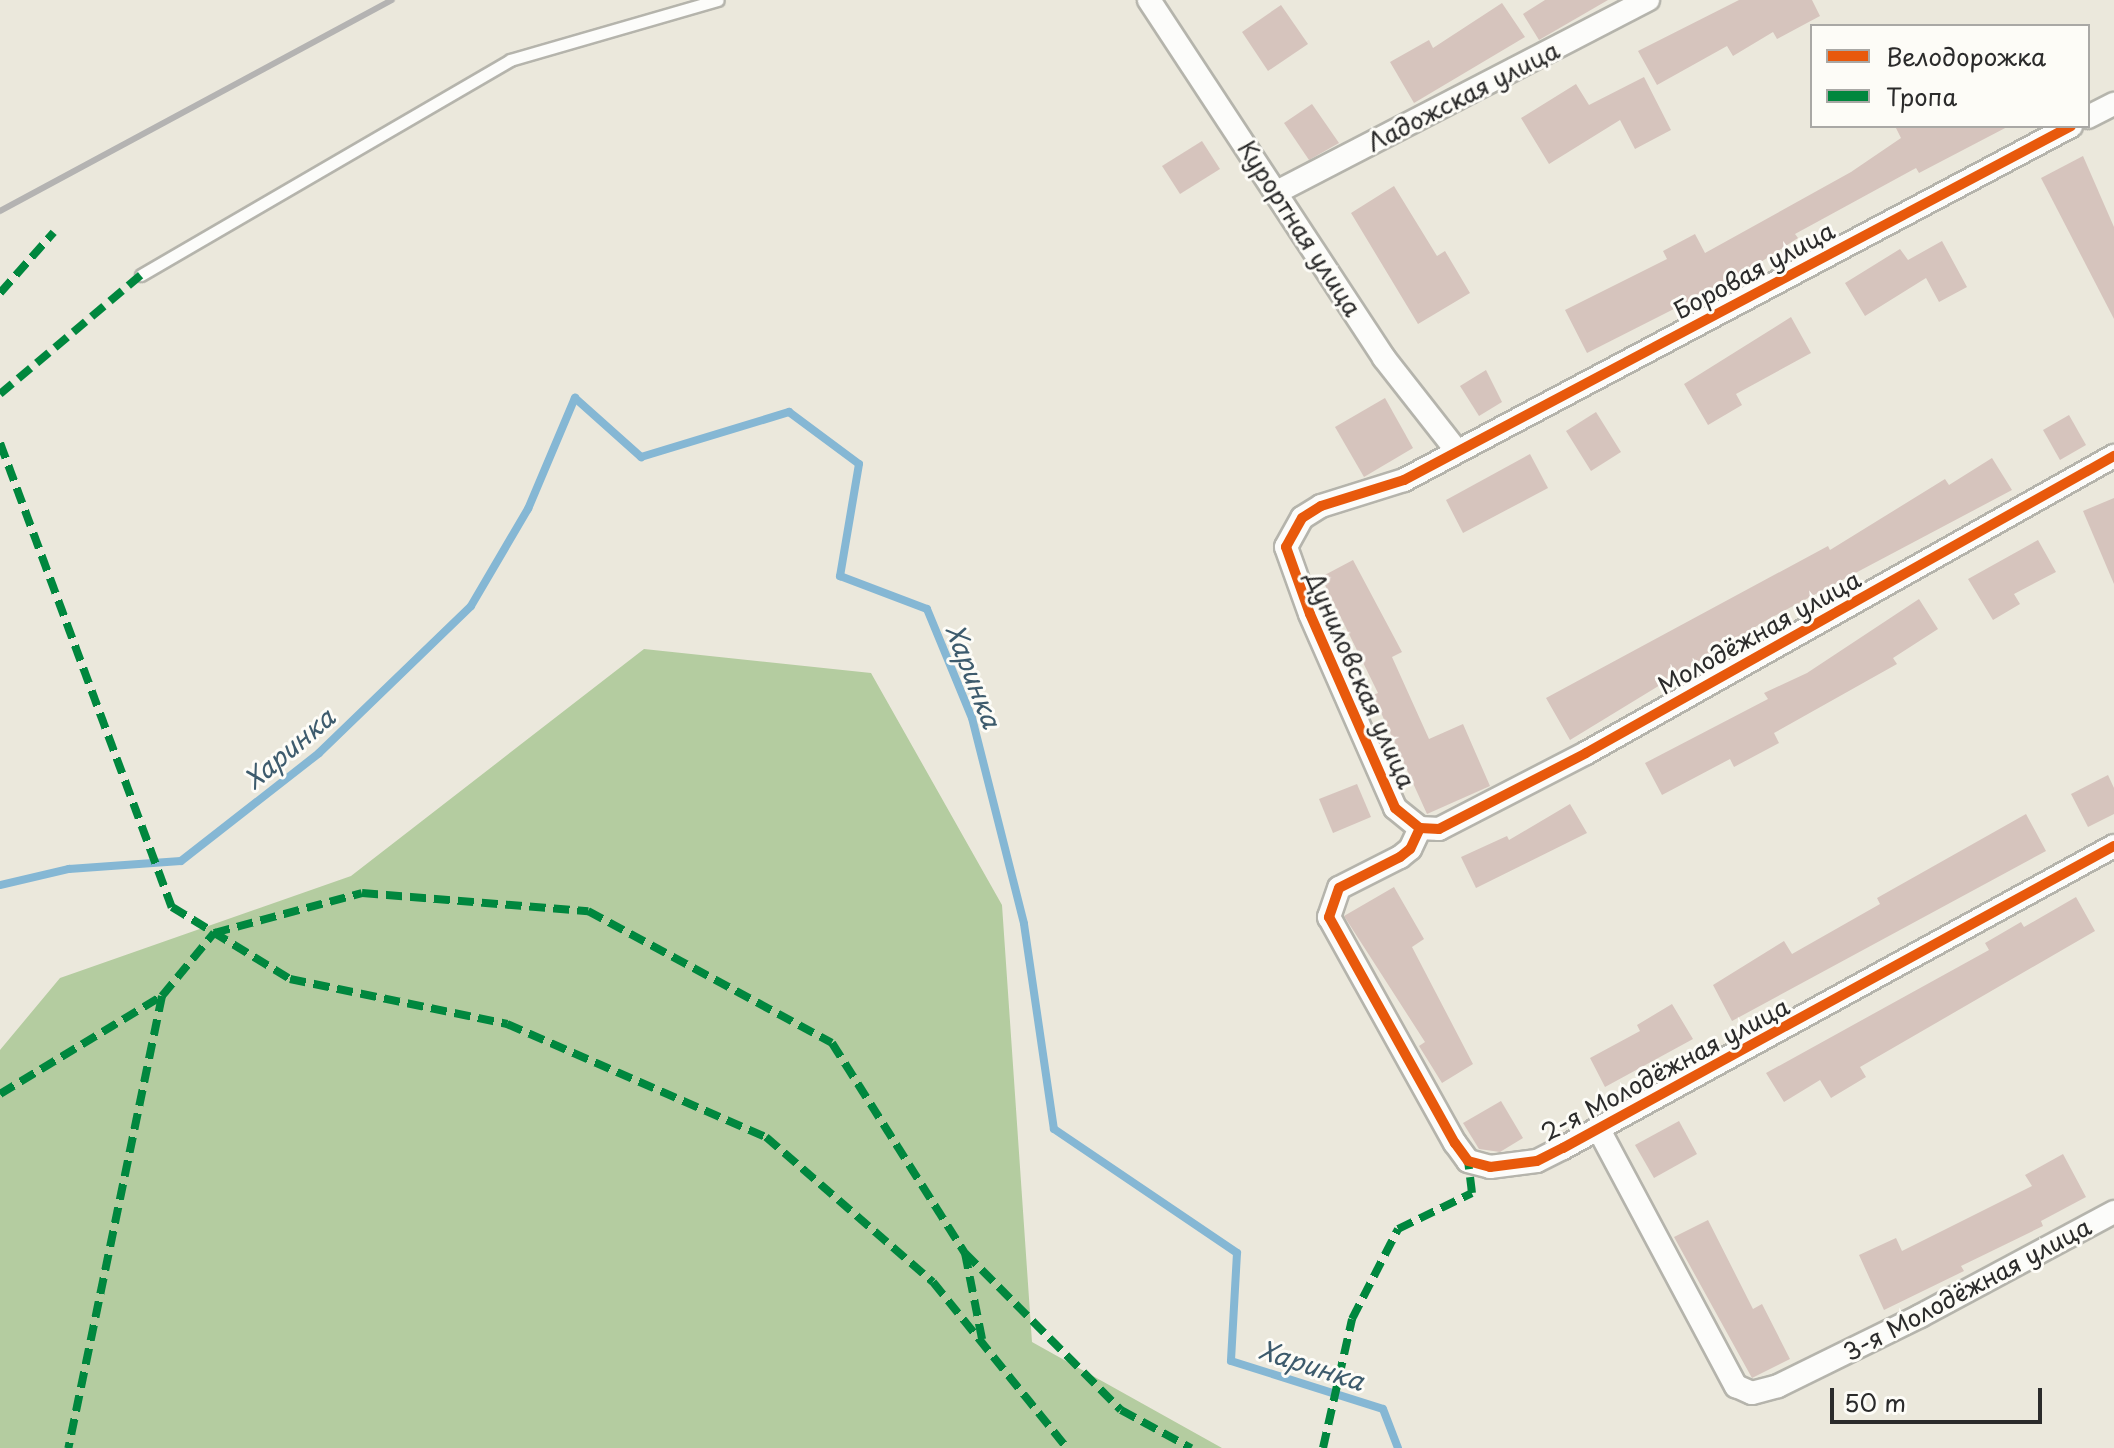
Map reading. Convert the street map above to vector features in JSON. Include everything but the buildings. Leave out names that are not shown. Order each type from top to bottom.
[{"type":"street","name":"Курортная улица","points":[[1149,0],[1384,358],[1457,451]]},
{"type":"street","name":"Ладожская улица","points":[[1277,192],[1648,0]]},
{"type":"street","points":[[2090,116],[2114,104]]},
{"type":"street","name":"Боровая улица","points":[[1457,451],[2067,128]]},
{"type":"street","name":"Дуниловская улица","points":[[1420,828],[1395,808],[1304,602],[1286,547],[1302,518],[1321,506],[1404,480],[1457,451]]},
{"type":"street","name":"Молодёжная улица","points":[[1420,828],[1439,829],[1586,753],[2114,456]]},
{"type":"street","name":"2-я Молодёжная улица","points":[[1420,828],[1410,849],[1400,857],[1339,888],[1329,917],[1468,1161],[1513,1167],[1537,1161],[2114,846]]},
{"type":"street","name":"3-я Молодёжная улица","points":[[1598,1128],[1736,1386],[1752,1393],[1778,1386],[1920,1316],[2114,1212]]},
{"type":"lane","points":[[141,275],[510,60],[718,0]]},
{"type":"green space","points":[[644,649],[871,673],[1002,905],[1032,1342],[1222,1448],[0,1448],[0,1050],[60,978],[351,876]]},
{"type":"waterway","name":"Харинка","points":[[0,885],[69,869],[181,861],[319,753],[471,606],[528,509],[575,398],[641,457],[789,412],[859,464],[840,576],[927,609],[972,718],[1024,924],[1054,1129],[1237,1253],[1231,1361],[1383,1409],[1398,1448]]},
{"type":"railway","points":[[0,211],[392,0]]},
{"type":"marked path","points":[[0,293],[54,232]]},
{"type":"marked path","points":[[0,394],[141,275]]},
{"type":"marked path","points":[[0,443],[172,907],[290,979],[507,1024],[766,1137],[933,1282],[1067,1448]]},
{"type":"marked path","points":[[162,996],[214,933],[362,893],[588,911],[832,1043],[965,1253],[1121,1410],[1191,1448]]},
{"type":"marked path","points":[[0,1094],[162,996],[68,1448]]},
{"type":"marked path","points":[[1323,1448],[1352,1319],[1398,1229],[1472,1193],[1468,1161]]},
{"type":"marked path","points":[[965,1253],[982,1339]]},
{"type":"cycle path","points":[[2067,128],[1404,480],[1321,506],[1302,518],[1286,547],[1310,614],[1395,808],[1420,828],[1439,829],[1586,753],[2114,456]]},
{"type":"cycle path","points":[[1420,828],[1410,849],[1400,857],[1339,888],[1329,917],[1455,1143],[1468,1161],[1490,1167],[1537,1161],[1563,1148],[2114,846]]}]
